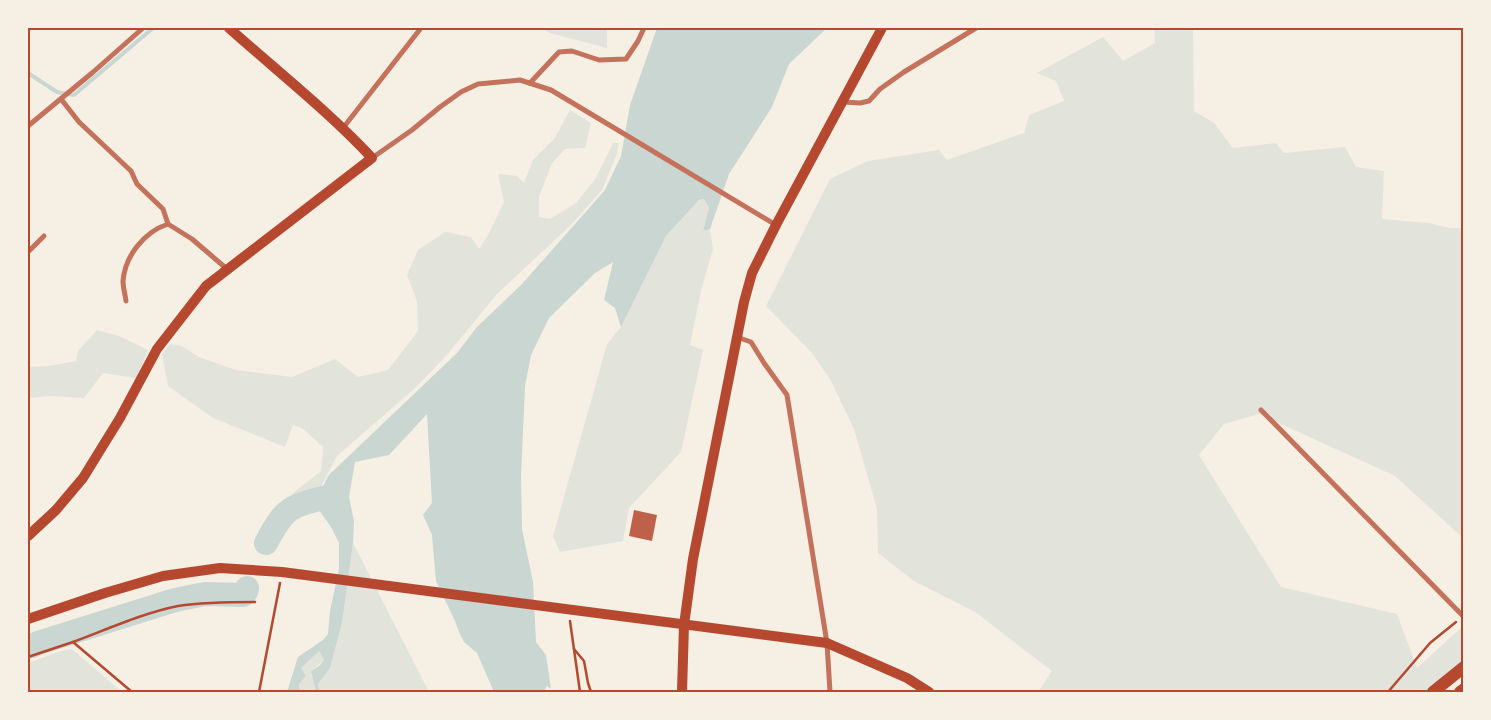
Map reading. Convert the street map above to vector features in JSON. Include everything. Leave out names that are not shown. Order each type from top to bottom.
[{"type":"highway","points":[[1432,692],[1464,667]]},
{"type":"highway","points":[[1460,692],[1464,689]]},
{"type":"main road","points":[[28,536],[56,510],[83,478],[120,418],[157,349],[206,286],[372,158],[343,128],[230,28]]},
{"type":"main road","points":[[682,692],[684,625],[693,559],[736,337],[752,273],[882,28]]},
{"type":"main road","points":[[28,619],[105,592],[163,576],[220,568],[282,572],[827,643],[907,678],[929,692]]},
{"type":"street","points":[[28,126],[92,73],[142,28]]},
{"type":"street","points":[[343,128],[419,28]]},
{"type":"street","points":[[530,83],[559,52],[572,51],[599,60],[626,59],[644,28]]},
{"type":"street","points":[[843,102],[860,103],[869,101],[880,89],[904,72],[976,28]]},
{"type":"street","points":[[372,158],[461,92],[478,84],[520,80],[551,90],[776,225]]},
{"type":"street","points":[[61,98],[79,122],[131,171],[137,184],[163,209],[168,224],[192,239],[227,269]]},
{"type":"street","points":[[126,301],[123,283],[125,270],[131,256],[141,241],[157,228],[168,224]]},
{"type":"street","points":[[28,252],[44,236]]},
{"type":"street","points":[[736,337],[751,342],[787,395],[827,643],[830,692]]},
{"type":"street","points":[[1261,410],[1463,616]]},
{"type":"path","points":[[259,692],[282,572]]},
{"type":"path","points":[[28,657],[178,606],[204,603],[255,602]]},
{"type":"path","points":[[570,610],[573,647],[580,692]]},
{"type":"path","points":[[1388,692],[1430,643],[1463,616]]},
{"type":"path","points":[[73,642],[132,692]]},
{"type":"path","points":[[573,647],[584,661],[591,692]]},
{"type":"shaded area","points":[[540,28],[607,28],[607,48],[550,33]]},
{"type":"shaded area","points":[[657,28],[827,28],[789,64],[772,107],[729,174],[710,229],[703,231],[709,208],[704,199],[699,200],[666,236],[621,327],[615,308],[604,300],[613,262],[595,273],[549,318],[531,355],[525,386],[521,476],[522,529],[533,582],[536,642],[546,655],[551,689],[547,686],[546,692],[494,692],[477,653],[464,642],[436,581],[432,535],[423,515],[432,503],[427,414],[389,455],[355,462],[349,497],[354,521],[353,543],[342,623],[330,668],[318,684],[320,692],[316,692],[311,671],[324,660],[319,651],[301,668],[306,676],[299,684],[300,692],[287,692],[298,657],[323,640],[328,634],[330,611],[339,569],[339,543],[331,527],[314,503],[331,473],[457,353],[477,327],[522,284],[605,190],[621,156],[630,105]]},
{"type":"shaded area","points":[[1154,28],[1193,28],[1194,111],[1214,123],[1233,148],[1276,143],[1284,153],[1345,147],[1356,167],[1384,171],[1382,219],[1463,228],[1463,538],[1395,476],[1259,414],[1224,424],[1199,455],[1281,587],[1397,614],[1417,668],[1463,626],[1463,660],[1427,692],[1038,692],[1052,671],[975,612],[914,581],[878,553],[877,509],[854,429],[830,379],[811,352],[766,306],[830,179],[868,161],[939,150],[947,160],[1024,133],[1029,115],[1064,101],[1056,81],[1037,73],[1103,37],[1123,61],[1155,43]]},
{"type":"shaded area","points":[[570,110],[591,123],[585,148],[565,149],[552,163],[539,197],[539,217],[550,219],[576,203],[596,178],[613,143],[619,143],[617,154],[602,190],[573,223],[497,294],[446,356],[413,390],[337,456],[308,512],[294,513],[293,493],[321,471],[323,447],[302,428],[293,425],[285,447],[213,418],[168,386],[162,354],[170,344],[182,346],[199,357],[236,370],[292,377],[335,359],[358,377],[388,370],[418,331],[417,301],[407,275],[418,250],[445,232],[471,237],[479,249],[504,202],[498,174],[517,176],[524,183],[533,160],[554,139]]},
{"type":"shaded area","points":[[705,199],[709,208],[703,231],[710,229],[713,249],[701,291],[690,345],[703,350],[681,452],[629,508],[623,541],[560,552],[553,536],[607,344],[621,327],[666,236],[699,200]]},
{"type":"shaded area","points":[[97,330],[119,336],[148,350],[136,378],[103,373],[84,398],[49,396],[28,398],[28,367],[76,361],[78,351]]},
{"type":"shaded area","points":[[353,543],[429,692],[320,692],[318,684],[330,668],[342,623]]},
{"type":"shaded area","points":[[72,649],[122,692],[28,692],[28,663]]},
{"type":"shaded area","points":[[319,650],[324,660],[311,671],[316,692],[300,692],[299,684],[306,676],[301,668]]},
{"type":"building","points":[[634,510],[657,515],[652,541],[629,536]]},
{"type":"waterway","points":[[28,73],[57,92],[74,95],[153,28]]},
{"type":"waterway","points":[[266,543],[285,514],[298,505],[332,496],[338,483]]},
{"type":"waterway","points":[[32,646],[175,600],[205,594],[243,595],[247,588]]}]
